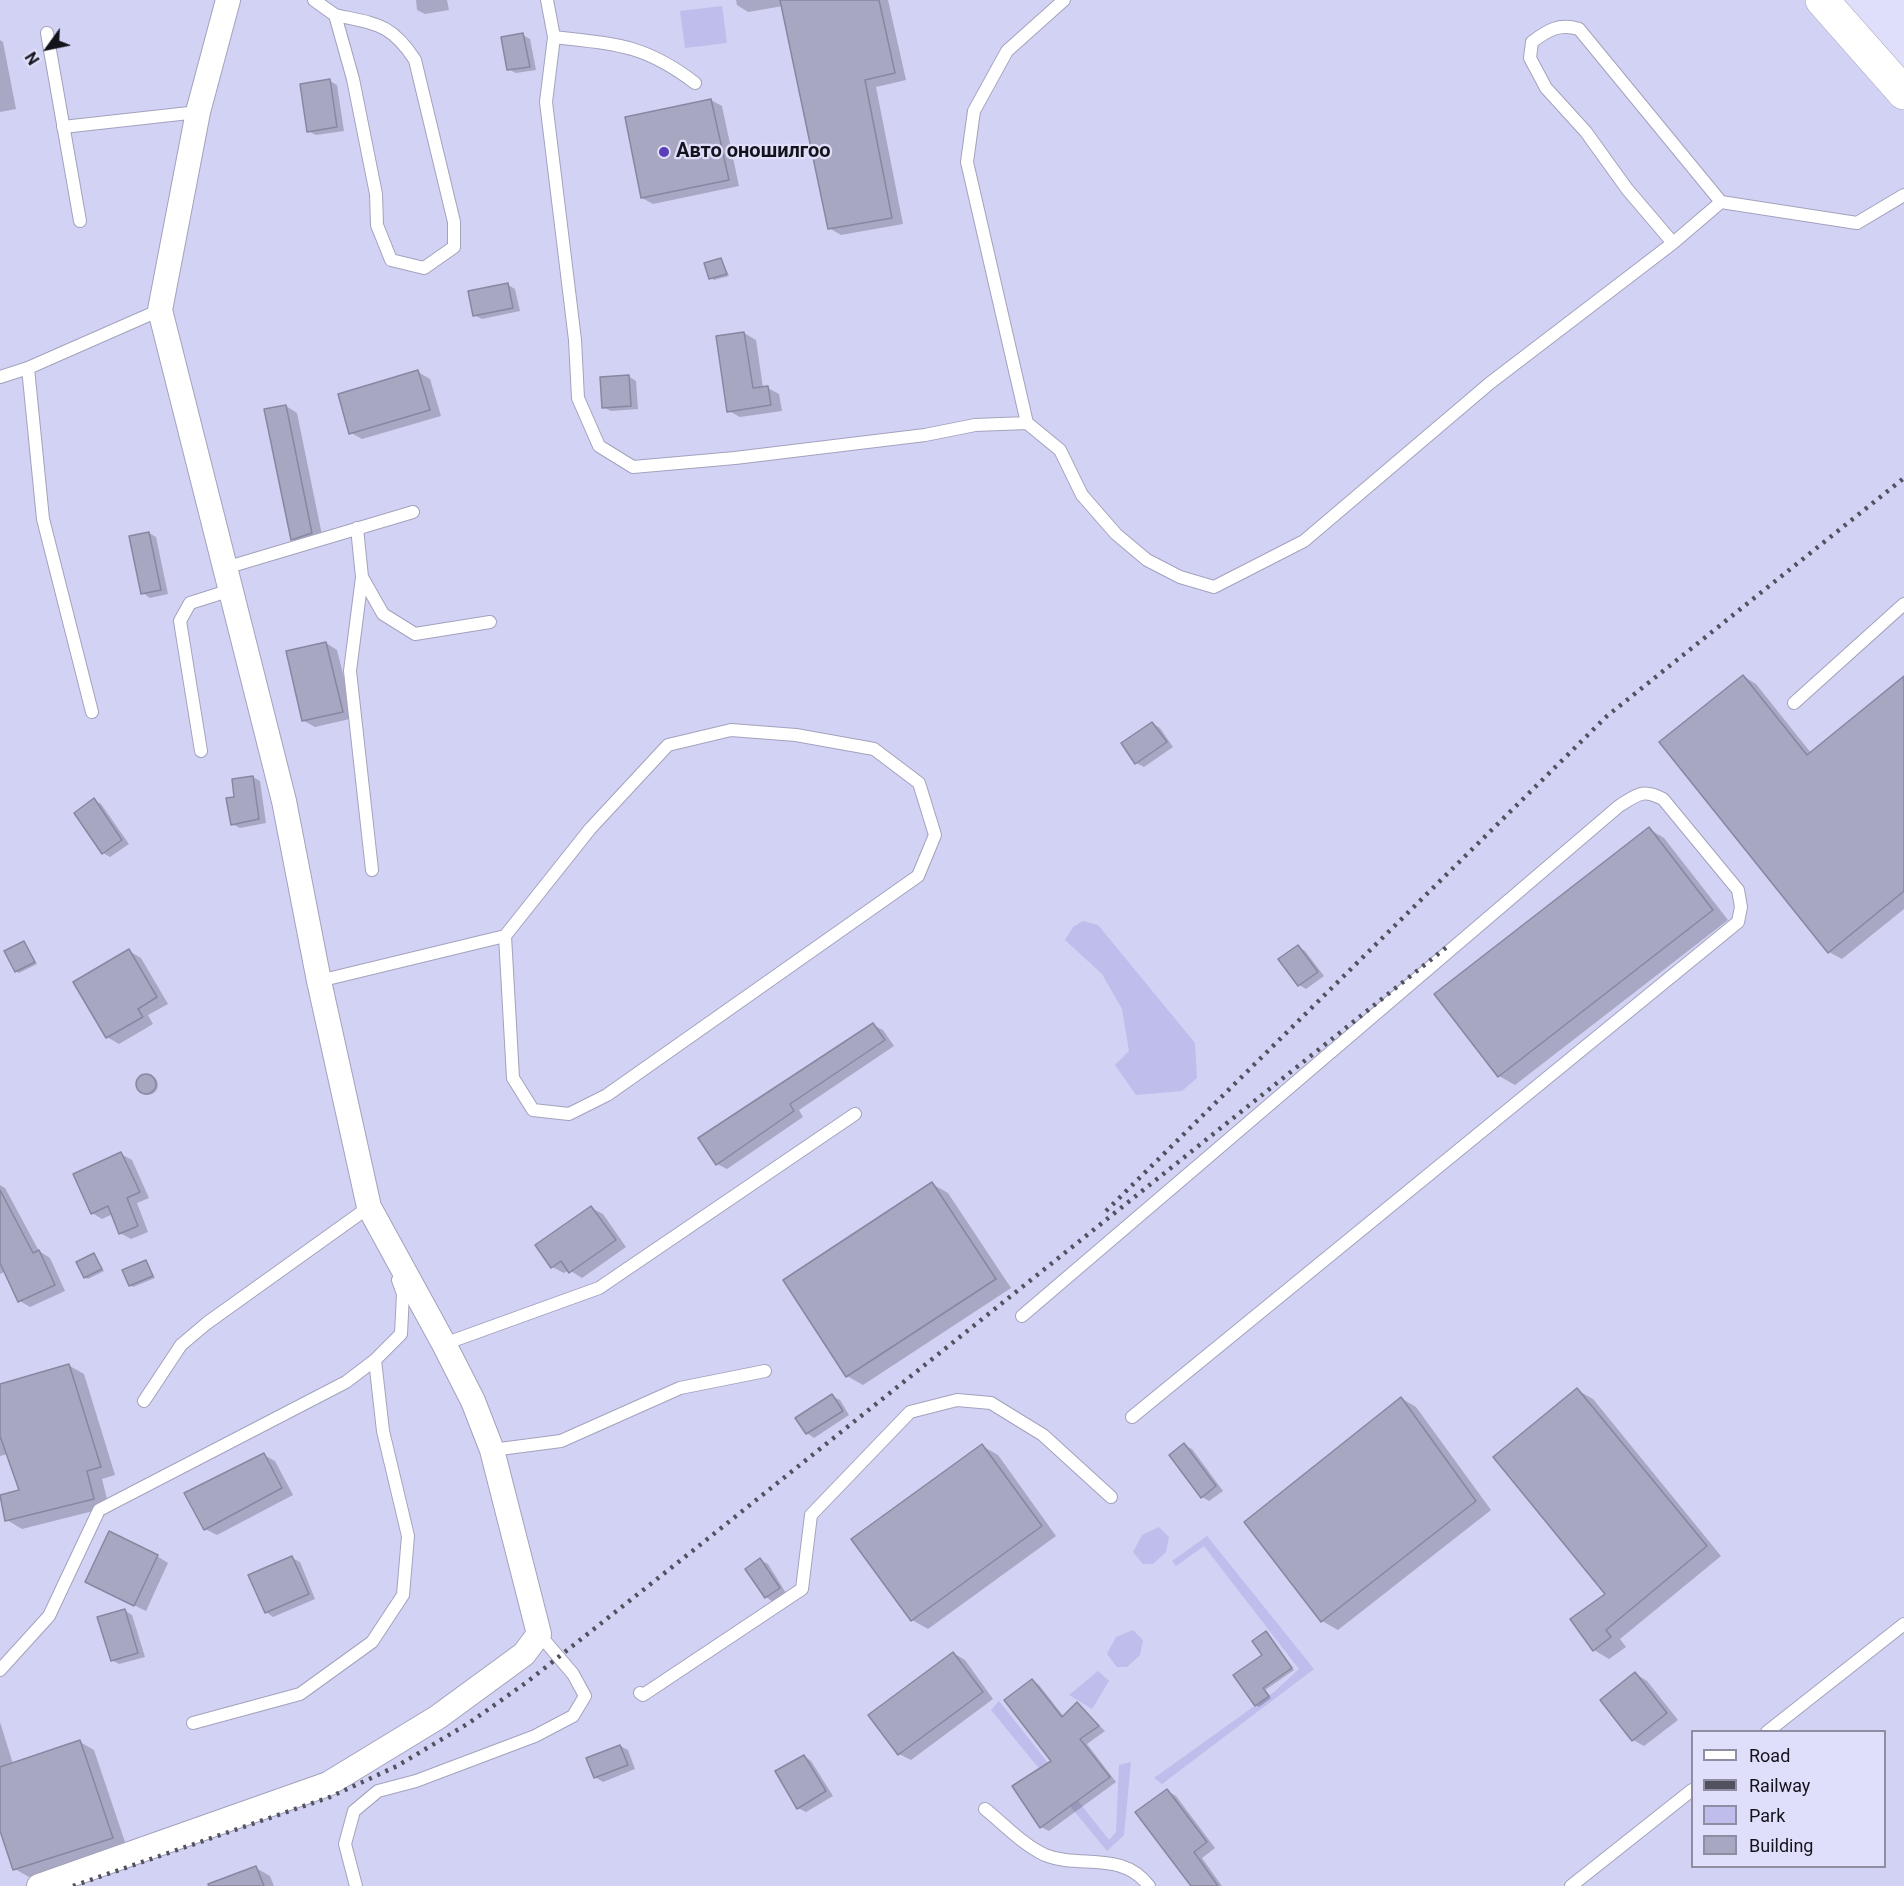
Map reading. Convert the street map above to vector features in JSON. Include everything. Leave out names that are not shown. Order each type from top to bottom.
[{"type":"main road","points":[[1822,0],[1904,93]]},
{"type":"street","points":[[49,1884],[328,1784],[438,1717],[524,1654],[539,1634],[492,1450],[472,1401],[444,1344],[369,1207],[319,981],[284,801],[160,310],[198,112],[228,0]]},
{"type":"lane","points":[[314,0],[335,15],[381,26],[401,39],[415,60],[454,222],[454,247],[424,268],[391,260],[377,225],[376,194],[353,79],[335,15]]},
{"type":"lane","points":[[547,0],[554,37],[546,102],[575,339],[578,398],[599,446],[633,467],[735,458],[901,438],[975,425],[1027,423]]},
{"type":"lane","points":[[1064,0],[1008,51],[974,111],[967,162],[1027,423],[1060,450],[1082,495],[1116,534],[1147,560],[1180,577],[1214,587],[1304,541],[1490,383],[1673,243],[1721,202]]},
{"type":"lane","points":[[1673,243],[1627,189],[1586,132],[1546,88],[1530,58],[1532,42],[1547,31],[1565,25],[1579,29],[1721,202],[1857,223],[1904,195]]},
{"type":"lane","points":[[47,33],[80,221]]},
{"type":"lane","points":[[554,37],[624,45],[667,62],[695,83]]},
{"type":"lane","points":[[63,127],[198,112]]},
{"type":"lane","points":[[0,377],[28,368],[160,310]]},
{"type":"lane","points":[[28,368],[43,519],[92,712]]},
{"type":"lane","points":[[201,751],[180,621],[190,603],[228,579],[357,528],[412,512]]},
{"type":"lane","points":[[357,528],[362,577],[350,671],[372,870]]},
{"type":"lane","points":[[362,577],[383,614],[415,634],[490,622]]},
{"type":"lane","points":[[1794,703],[1904,604]]},
{"type":"lane","points":[[319,981],[505,936],[590,829],[668,745],[731,730],[796,735],[874,749],[919,783],[934,835],[918,876],[607,1095],[569,1114],[533,1110],[513,1077],[505,936]]},
{"type":"lane","points":[[1022,1316],[1619,806],[1639,794],[1650,792],[1663,799],[1738,890],[1742,907],[1738,922],[1132,1416]]},
{"type":"lane","points":[[444,1344],[599,1288],[855,1114]]},
{"type":"lane","points":[[0,1670],[49,1616],[99,1510],[346,1382],[375,1360],[401,1334],[404,1294],[369,1207],[207,1323],[181,1345],[144,1401]]},
{"type":"lane","points":[[194,1723],[300,1694],[372,1642],[403,1595],[408,1536],[383,1431],[375,1360]]},
{"type":"lane","points":[[492,1450],[561,1441],[680,1388],[765,1371]]},
{"type":"lane","points":[[640,1694],[653,1688],[802,1589],[811,1515],[910,1412],[957,1400],[991,1403],[1042,1435],[1111,1497]]},
{"type":"lane","points":[[1768,1730],[1904,1624]]},
{"type":"lane","points":[[356,1886],[345,1844],[354,1811],[378,1791],[427,1777],[535,1736],[573,1716],[585,1696],[573,1674],[539,1634]]},
{"type":"lane","points":[[1571,1886],[1691,1791]]},
{"type":"lane","points":[[985,1809],[1044,1854],[1061,1859],[1100,1860],[1140,1874],[1149,1886]]},
{"type":"shaded area","points":[[0,0],[1821,0],[1904,106],[1904,1886],[0,1886]]},
{"type":"green space","points":[[722,6],[727,43],[685,48],[680,11]]},
{"type":"green space","points":[[1083,921],[1098,925],[1195,1043],[1197,1078],[1182,1091],[1136,1095],[1115,1065],[1129,1051],[1122,1009],[1102,974],[1065,940],[1073,927]]},
{"type":"green space","points":[[1159,1527],[1169,1537],[1166,1552],[1153,1564],[1143,1564],[1133,1552],[1142,1535]]},
{"type":"green space","points":[[1207,1536],[1314,1669],[1162,1784],[1154,1778],[1274,1692],[1299,1669],[1204,1546],[1176,1566],[1172,1561]]},
{"type":"green space","points":[[1133,1630],[1143,1640],[1140,1655],[1127,1667],[1117,1667],[1107,1654],[1116,1637]]},
{"type":"green space","points":[[1098,1671],[1109,1681],[1092,1709],[1069,1695]]},
{"type":"green space","points":[[999,1701],[1109,1840],[1116,1832],[1119,1765],[1131,1762],[1124,1835],[1107,1851],[991,1710]]},
{"type":"building","points":[[780,0],[879,0],[895,73],[865,80],[892,218],[828,229]]},
{"type":"building","points":[[523,33],[530,67],[507,70],[501,37]]},
{"type":"building","points":[[330,79],[337,127],[307,132],[300,84]]},
{"type":"building","name":"Авто оношилгоо","points":[[711,99],[729,180],[641,198],[625,117]]},
{"type":"building","points":[[721,258],[727,274],[709,279],[704,263]]},
{"type":"building","points":[[508,283],[513,308],[473,316],[468,291]]},
{"type":"building","points":[[744,332],[753,388],[768,386],[771,405],[727,412],[716,336]]},
{"type":"building","points":[[418,370],[430,410],[349,434],[338,394]]},
{"type":"building","points":[[629,375],[631,406],[602,408],[600,377]]},
{"type":"building","points":[[286,405],[312,533],[291,540],[264,409]]},
{"type":"building","points":[[149,532],[161,590],[141,594],[129,536]]},
{"type":"building","points":[[326,642],[343,712],[302,721],[286,651]]},
{"type":"building","points":[[1743,675],[1807,755],[1904,676],[1904,891],[1828,953],[1659,742]]},
{"type":"building","points":[[1152,722],[1167,742],[1135,764],[1121,743]]},
{"type":"building","points":[[253,776],[259,819],[231,825],[226,798],[234,797],[232,779]]},
{"type":"building","points":[[94,798],[122,840],[102,854],[74,813]]},
{"type":"building","points":[[1649,827],[1713,910],[1498,1077],[1434,994]]},
{"type":"building","points":[[24,941],[35,962],[15,972],[4,951]]},
{"type":"building","points":[[1298,945],[1318,972],[1298,986],[1278,959]]},
{"type":"building","points":[[129,949],[157,997],[138,1009],[143,1017],[106,1038],[73,982]]},
{"type":"building","points":[[873,1023],[885,1040],[790,1104],[794,1111],[716,1165],[698,1138]]},
{"type":"building","points":[[142,1074],[150,1074],[156,1080],[156,1088],[150,1094],[142,1094],[136,1088],[136,1080]]},
{"type":"building","points":[[121,1152],[140,1192],[127,1198],[138,1226],[119,1234],[108,1206],[91,1214],[73,1174]]},
{"type":"building","points":[[932,1182],[996,1279],[846,1377],[783,1280]]},
{"type":"building","points":[[0,1190],[33,1253],[39,1250],[55,1285],[18,1302],[0,1263]]},
{"type":"building","points":[[591,1206],[616,1240],[569,1273],[561,1261],[551,1268],[535,1245]]},
{"type":"building","points":[[94,1253],[102,1269],[84,1278],[76,1262]]},
{"type":"building","points":[[146,1260],[153,1276],[129,1286],[122,1270]]},
{"type":"building","points":[[69,1364],[101,1467],[87,1471],[94,1499],[5,1521],[0,1495],[19,1490],[0,1436],[0,1384]]},
{"type":"building","points":[[1577,1388],[1707,1546],[1606,1630],[1611,1637],[1593,1651],[1570,1619],[1605,1594],[1493,1457]]},
{"type":"building","points":[[832,1394],[843,1411],[806,1434],[795,1418]]},
{"type":"building","points":[[1401,1397],[1476,1501],[1321,1622],[1244,1522]]},
{"type":"building","points":[[1184,1443],[1216,1486],[1201,1498],[1169,1455]]},
{"type":"building","points":[[982,1444],[1042,1526],[911,1621],[851,1539]]},
{"type":"building","points":[[264,1453],[282,1488],[204,1530],[184,1493]]},
{"type":"building","points":[[109,1531],[158,1555],[134,1606],[85,1582]]},
{"type":"building","points":[[292,1556],[309,1594],[265,1613],[248,1575]]},
{"type":"building","points":[[760,1558],[780,1588],[765,1598],[745,1569]]},
{"type":"building","points":[[125,1609],[138,1653],[111,1661],[97,1617]]},
{"type":"building","points":[[1266,1631],[1292,1668],[1263,1688],[1269,1696],[1255,1706],[1233,1675],[1262,1655],[1252,1641]]},
{"type":"building","points":[[953,1652],[983,1692],[898,1755],[868,1715]]},
{"type":"building","points":[[1635,1672],[1667,1713],[1632,1741],[1600,1700]]},
{"type":"building","points":[[1032,1679],[1062,1717],[1077,1702],[1099,1726],[1080,1739],[1110,1777],[1040,1828],[1012,1786],[1051,1761],[1004,1700]]},
{"type":"building","points":[[80,1740],[113,1838],[13,1870],[0,1831],[0,1767]]},
{"type":"building","points":[[620,1745],[628,1765],[594,1778],[586,1758]]},
{"type":"building","points":[[804,1755],[826,1791],[797,1809],[775,1771]]},
{"type":"building","points":[[1167,1789],[1207,1842],[1194,1852],[1218,1886],[1191,1886],[1135,1812]]},
{"type":"building","points":[[256,1866],[264,1886],[209,1886],[208,1884]]},
{"type":"railway","points":[[1106,1211],[1607,716],[1904,478]]},
{"type":"railway","points":[[73,1886],[330,1797],[397,1766],[469,1723],[527,1682],[710,1537],[1448,946]]},
{"type":"place","name":"Авто оношилгоо","points":[[664,152]]}]
